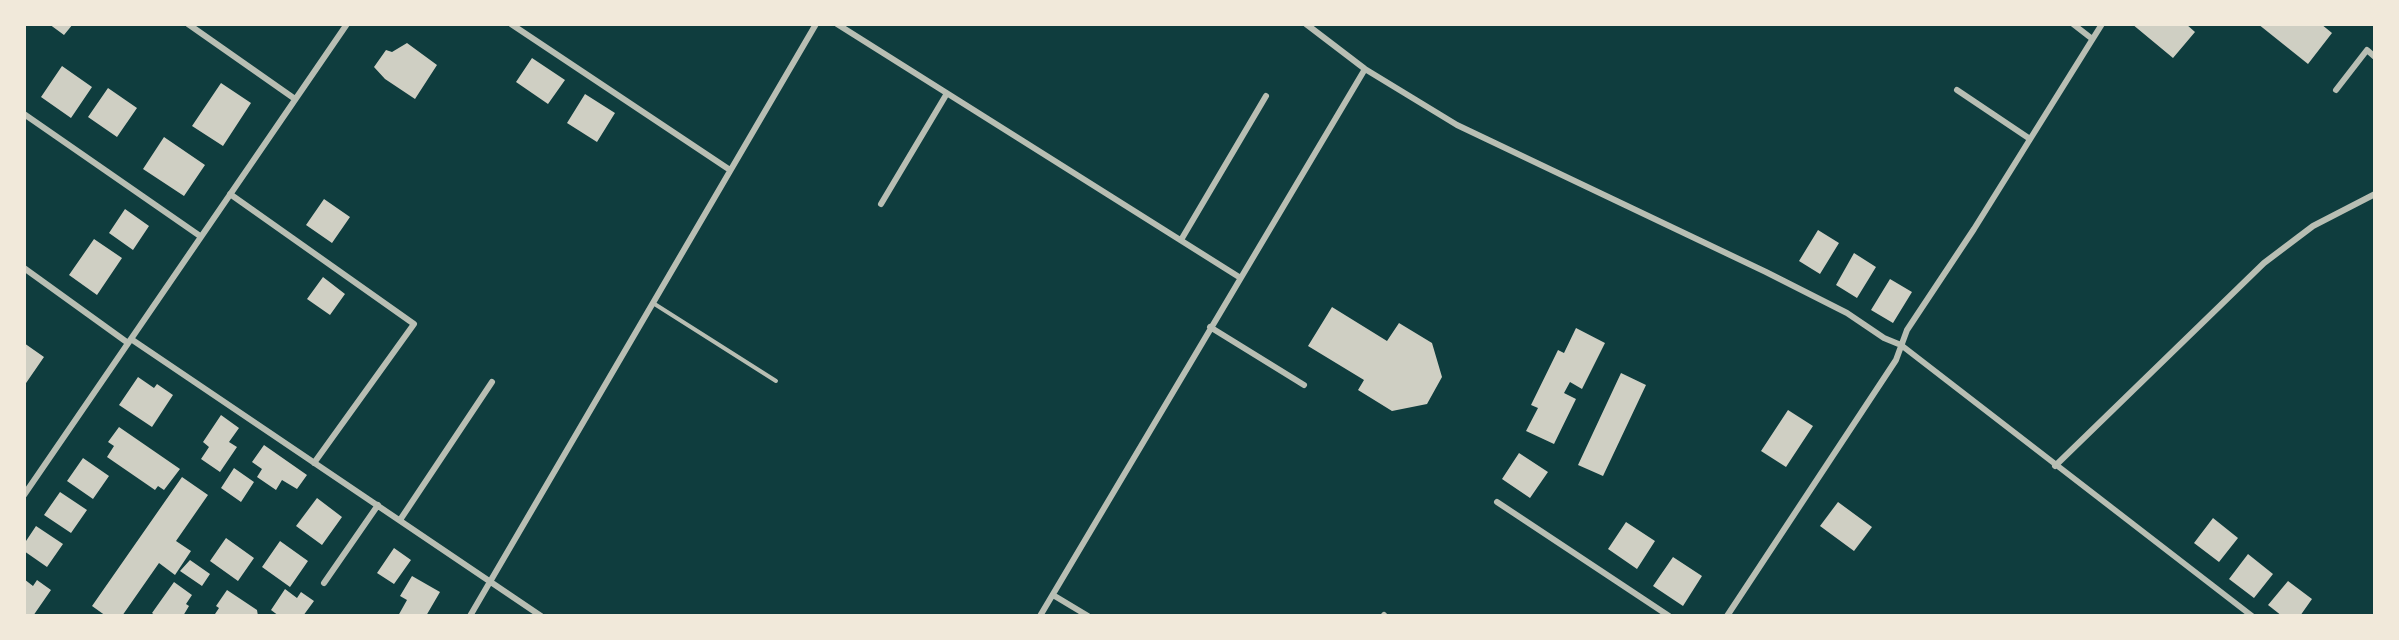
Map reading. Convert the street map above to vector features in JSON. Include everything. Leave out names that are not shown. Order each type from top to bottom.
[{"type":"street","points":[[188,24],[295,99]]},
{"type":"street","points":[[24,495],[347,24]]},
{"type":"street","points":[[511,24],[730,170]]},
{"type":"street","points":[[470,616],[816,24]]},
{"type":"street","points":[[837,24],[946,95],[1239,277]]},
{"type":"street","points":[[1306,24],[1365,69],[1457,125],[1766,272],[1847,313],[1884,338],[1901,345],[2252,616]]},
{"type":"street","points":[[2073,24],[2091,38]]},
{"type":"street","points":[[1727,616],[1896,360],[1907,330],[2102,24]]},
{"type":"street","points":[[2336,90],[2367,50],[2375,57]]},
{"type":"street","points":[[1040,616],[1239,277],[1365,69]]},
{"type":"street","points":[[1957,90],[2030,139]]},
{"type":"street","points":[[881,204],[946,95]]},
{"type":"street","points":[[1181,240],[1266,96]]},
{"type":"street","points":[[24,114],[200,236]]},
{"type":"street","points":[[230,194],[414,324],[314,463]]},
{"type":"street","points":[[2055,466],[2264,263],[2313,226],[2375,194]]},
{"type":"street","points":[[24,268],[129,341],[542,616]]},
{"type":"street","points":[[1210,327],[1304,385]]},
{"type":"street","points":[[400,520],[492,382]]},
{"type":"street","points":[[1497,502],[1669,616]]},
{"type":"street","points":[[324,583],[378,506]]},
{"type":"street","points":[[1053,595],[1088,616]]},
{"type":"lane","points":[[653,303],[776,381]]},
{"type":"building","points":[[49,24],[73,24],[64,35]]},
{"type":"building","points":[[2132,24],[2186,24],[2195,32],[2173,58]]},
{"type":"building","points":[[2258,24],[2321,24],[2332,33],[2308,64]]},
{"type":"building","points":[[407,43],[437,65],[415,99],[385,79],[374,67],[386,50],[392,52]]},
{"type":"building","points":[[532,58],[565,80],[548,104],[516,82]]},
{"type":"building","points":[[62,66],[92,87],[71,118],[41,97]]},
{"type":"building","points":[[221,83],[251,103],[223,146],[192,126]]},
{"type":"building","points":[[108,88],[137,108],[117,137],[88,117]]},
{"type":"building","points":[[585,94],[615,113],[597,142],[567,123]]},
{"type":"building","points":[[164,137],[205,165],[184,196],[143,169]]},
{"type":"building","points":[[324,199],[350,217],[332,243],[306,225]]},
{"type":"building","points":[[125,209],[149,226],[133,250],[109,233]]},
{"type":"building","points":[[1818,230],[1839,243],[1820,274],[1799,261]]},
{"type":"building","points":[[94,239],[122,258],[97,295],[69,275]]},
{"type":"building","points":[[1854,253],[1876,267],[1857,298],[1836,285]]},
{"type":"building","points":[[323,277],[345,294],[330,315],[307,299]]},
{"type":"building","points":[[1890,279],[1912,292],[1893,323],[1871,310]]},
{"type":"building","points":[[1332,307],[1387,341],[1399,323],[1432,343],[1442,377],[1427,404],[1392,411],[1358,390],[1364,380],[1308,346]]},
{"type":"building","points":[[1576,328],[1605,343],[1582,389],[1570,382],[1564,393],[1576,399],[1554,444],[1526,431],[1538,408],[1531,405],[1558,350],[1564,353]]},
{"type":"building","points":[[24,343],[44,357],[24,386]]},
{"type":"building","points":[[1621,373],[1646,385],[1603,476],[1578,465]]},
{"type":"building","points":[[138,377],[154,388],[157,384],[173,395],[152,427],[119,405]]},
{"type":"building","points":[[1788,410],[1813,426],[1786,467],[1761,451]]},
{"type":"building","points":[[221,415],[239,428],[229,442],[237,447],[220,472],[201,459],[209,447],[203,442]]},
{"type":"building","points":[[119,427],[180,469],[164,490],[158,486],[155,490],[107,457],[114,446],[108,442]]},
{"type":"building","points":[[264,445],[307,475],[297,489],[282,480],[276,490],[257,477],[262,469],[252,462]]},
{"type":"building","points":[[1519,453],[1548,472],[1530,498],[1502,479]]},
{"type":"building","points":[[83,458],[109,476],[93,499],[67,481]]},
{"type":"building","points":[[234,468],[254,482],[241,502],[221,488]]},
{"type":"building","points":[[182,477],[208,495],[176,541],[191,551],[175,575],[159,563],[122,616],[106,616],[92,606]]},
{"type":"building","points":[[60,492],[87,510],[71,533],[44,515]]},
{"type":"building","points":[[317,498],[342,517],[322,545],[296,526]]},
{"type":"building","points":[[1838,502],[1872,527],[1854,551],[1820,526]]},
{"type":"building","points":[[2213,518],[2238,538],[2219,562],[2194,543]]},
{"type":"building","points":[[1626,522],[1655,541],[1637,569],[1608,549]]},
{"type":"building","points":[[36,526],[63,544],[47,567],[24,551],[24,544]]},
{"type":"building","points":[[226,538],[254,558],[238,581],[210,561]]},
{"type":"building","points":[[280,541],[308,561],[290,587],[262,567]]},
{"type":"building","points":[[394,548],[411,560],[394,584],[377,573]]},
{"type":"building","points":[[2248,554],[2273,574],[2254,598],[2229,579]]},
{"type":"building","points":[[1673,557],[1702,576],[1683,606],[1653,586]]},
{"type":"building","points":[[190,560],[210,574],[202,586],[180,571]]},
{"type":"building","points":[[412,576],[440,592],[426,616],[398,616],[407,600],[400,596]]},
{"type":"building","points":[[24,579],[33,586],[37,580],[51,590],[33,616],[24,616]]},
{"type":"building","points":[[2288,581],[2312,599],[2300,616],[2282,616],[2268,605]]},
{"type":"building","points":[[174,582],[192,595],[186,604],[189,606],[183,616],[156,616],[152,613]]},
{"type":"building","points":[[285,589],[297,598],[301,592],[314,601],[303,616],[279,616],[271,610]]},
{"type":"building","points":[[227,590],[257,610],[258,616],[215,614],[219,608],[216,606]]}]
